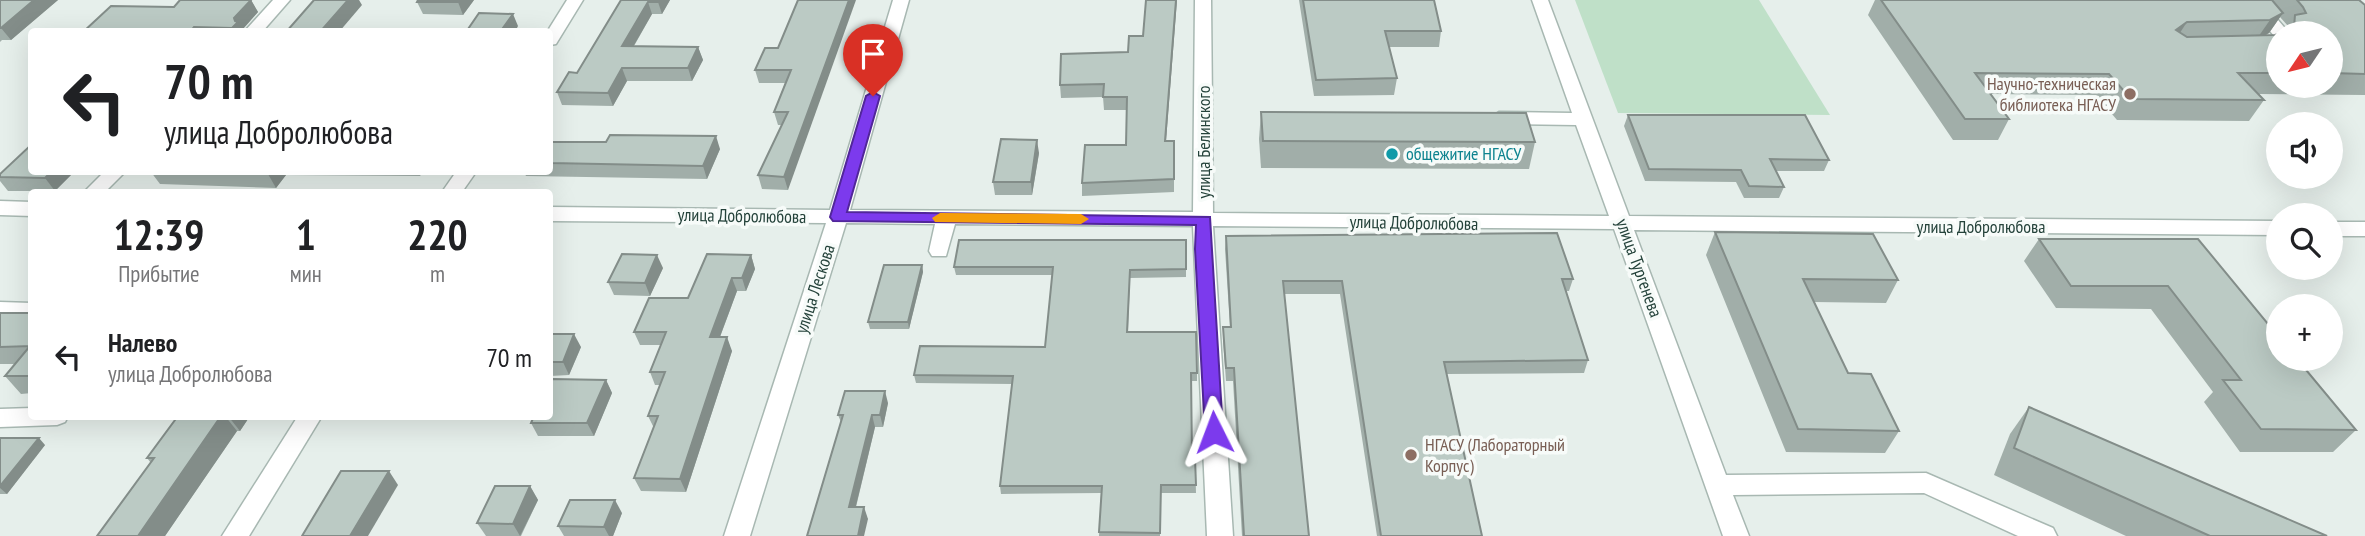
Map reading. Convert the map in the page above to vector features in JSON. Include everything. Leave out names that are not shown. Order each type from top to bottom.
[{"type":"street","points":[[257,28],[282,0]]},
{"type":"street","points":[[553,35],[575,0]]},
{"type":"street","name":"улица Лескова","points":[[737,536],[838,217],[901,0]]},
{"type":"street","name":"улица Белинского","points":[[1203,0],[1203,249],[1220,536]]},
{"type":"street","name":"улица Тургенева","points":[[1541,0],[1736,536]]},
{"type":"street","points":[[2252,0],[2266,22]]},
{"type":"street","points":[[1475,117],[1584,119]]},
{"type":"street","points":[[97,189],[112,175]]},
{"type":"street","points":[[0,208],[28,209]]},
{"type":"street","name":"улица Добролюбова","points":[[553,214],[1623,225],[2266,228]]},
{"type":"street","points":[[939,251],[946,218]]},
{"type":"street","points":[[2343,229],[2365,229]]},
{"type":"street","points":[[0,310],[28,311]]},
{"type":"street","points":[[0,418],[28,417]]},
{"type":"street","points":[[235,536],[308,420]]},
{"type":"street","points":[[1717,485],[1926,483],[2044,536]]},
{"type":"green space","points":[[1575,0],[1759,0],[1830,115],[1618,113]]},
{"type":"building","points":[[0,0],[34,0],[0,28]]},
{"type":"building","points":[[180,0],[251,0],[234,18],[238,22],[232,28],[87,28],[111,6],[174,7]]},
{"type":"building","points":[[314,0],[348,0],[324,28],[290,28]]},
{"type":"building","points":[[418,0],[459,0],[417,2]]},
{"type":"building","points":[[621,0],[659,0],[648,2],[622,46],[698,47],[688,68],[622,68],[608,93],[557,92],[569,72],[577,73]]},
{"type":"building","points":[[798,0],[849,0],[784,177],[758,175],[788,112],[774,112],[791,70],[755,70],[765,48],[778,48]]},
{"type":"building","points":[[1146,0],[1176,0],[1165,141],[1174,141],[1174,179],[1082,183],[1085,145],[1126,145],[1127,97],[1103,97],[1104,84],[1060,85],[1061,54],[1128,52],[1129,36],[1143,36]]},
{"type":"building","points":[[1303,0],[1434,0],[1441,31],[1385,31],[1397,78],[1316,80]]},
{"type":"building","points":[[1881,0],[2272,0],[2283,13],[2270,20],[2187,22],[2176,30],[2187,37],[2266,35],[2266,73],[2238,73],[2264,100],[2131,99],[2109,74],[1975,73],[2009,119],[1965,119]]},
{"type":"building","points":[[2297,0],[2359,0],[2365,5],[2365,74],[2343,73],[2343,21],[2294,21],[2295,15],[2306,13]]},
{"type":"building","points":[[479,13],[513,14],[503,28],[469,28]]},
{"type":"building","points":[[1261,112],[1526,113],[1535,142],[1263,141]]},
{"type":"building","points":[[1628,115],[1805,115],[1829,160],[1770,159],[1784,187],[1749,186],[1741,170],[1649,169]]},
{"type":"building","points":[[610,135],[716,136],[703,166],[553,163],[553,142],[606,142]]},
{"type":"building","points":[[1001,139],[1037,140],[1031,182],[993,182]]},
{"type":"building","points":[[28,148],[28,175],[48,175],[45,178],[0,177]]},
{"type":"building","points":[[1715,232],[1873,234],[1898,280],[1803,279],[1848,373],[1871,374],[1899,431],[1798,429]]},
{"type":"building","points":[[1557,233],[1573,279],[1562,279],[1588,360],[1444,362],[1482,536],[1381,536],[1342,281],[1283,281],[1309,536],[1244,536],[1234,368],[1226,368],[1223,327],[1231,327],[1226,236]]},
{"type":"building","points":[[2039,239],[2198,239],[2266,321],[2266,371],[2307,371],[2356,430],[2261,429],[2223,380],[2241,380],[2168,286],[2071,286]]},
{"type":"building","points":[[959,240],[1186,240],[1186,269],[1130,270],[1127,332],[1196,332],[1197,373],[1191,373],[1192,458],[1195,458],[1196,485],[1161,485],[1160,533],[1099,532],[1102,486],[1000,486],[1013,376],[914,375],[920,346],[1045,347],[1053,267],[954,267]]},
{"type":"building","points":[[622,254],[657,255],[645,283],[608,282]]},
{"type":"building","points":[[707,254],[751,255],[742,278],[732,278],[710,337],[727,337],[680,479],[634,478],[658,416],[648,416],[665,372],[650,372],[666,332],[634,332],[649,298],[688,298]]},
{"type":"building","points":[[884,265],[922,265],[908,322],[868,322]]},
{"type":"building","points":[[0,313],[28,313],[28,346],[0,347]]},
{"type":"building","points":[[553,334],[574,334],[563,362],[553,362]]},
{"type":"building","points":[[28,348],[28,376],[5,376]]},
{"type":"building","points":[[553,379],[606,380],[587,423],[531,423],[532,420],[553,420]]},
{"type":"building","points":[[845,391],[885,391],[880,415],[872,415],[849,507],[864,507],[858,536],[807,536],[843,415],[838,415]]},
{"type":"building","points":[[2029,407],[2327,536],[2210,536],[2014,448]]},
{"type":"building","points":[[175,420],[218,420],[138,536],[97,536],[154,458],[147,458]]},
{"type":"building","points":[[0,438],[39,438],[0,486]]},
{"type":"building","points":[[341,471],[389,471],[350,536],[302,536]]},
{"type":"building","points":[[495,486],[530,486],[513,524],[477,523]]},
{"type":"building","points":[[570,500],[615,500],[604,527],[558,526]]},
{"type":"slow traffic","points":[[940,218],[1081,219]]},
{"type":"place","name":"Научно-техническая библиотека НГАСУ","points":[[2130,94]]},
{"type":"place","name":"общежитие НГАСУ","points":[[1392,154]]},
{"type":"place","name":"НГАСУ (Лабораторный Корпус)","points":[[1411,455]]},
{"type":"route","points":[[873,96],[838,217],[1204,220],[1203,249],[1214,432]]}]
